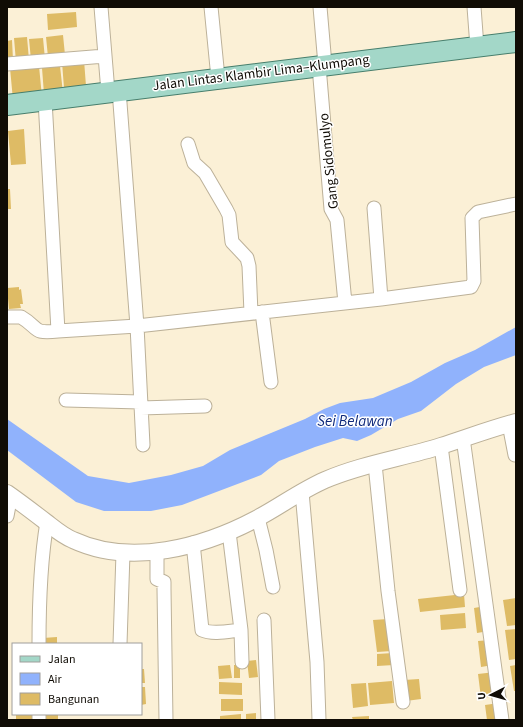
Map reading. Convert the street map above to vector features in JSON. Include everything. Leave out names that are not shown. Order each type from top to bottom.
[{"type":"main road","name":"Jalan Lintas Klambir Lima–Klumpang","points":[[7,105],[516,42]]},
{"type":"street","points":[[101,7],[105,56],[114,91],[137,326],[143,445]]},
{"type":"street","points":[[211,7],[218,78]]},
{"type":"street","name":"Gang Sidomulyo","points":[[320,7],[322,66],[331,209],[337,220],[345,303]]},
{"type":"street","points":[[474,7],[477,47]]},
{"type":"street","points":[[7,64],[105,56]]},
{"type":"street","points":[[45,100],[58,331]]},
{"type":"street","points":[[188,144],[194,163],[205,173],[229,215],[232,242],[248,258],[271,382]]},
{"type":"street","points":[[7,318],[21,317],[39,332],[137,326],[381,299],[471,287],[474,281],[472,218],[478,212],[516,204]]},
{"type":"street","points":[[374,208],[381,299]]},
{"type":"street","points":[[66,400],[141,405],[205,406]]},
{"type":"street","points":[[9,494],[60,533],[97,550],[123,553],[157,552],[229,532],[258,518],[325,480],[375,464],[441,446],[512,423],[515,455]]},
{"type":"street","points":[[463,438],[502,720]]},
{"type":"street","points":[[441,446],[460,590]]},
{"type":"street","points":[[375,464],[388,591],[403,702]]},
{"type":"street","points":[[302,492],[317,662],[319,720]]},
{"type":"street","points":[[7,516],[9,494]]},
{"type":"street","points":[[258,518],[273,587]]},
{"type":"street","points":[[39,643],[39,592],[42,549],[46,522]]},
{"type":"street","points":[[229,532],[242,630],[242,662]]},
{"type":"street","points":[[193,543],[202,630],[205,632],[242,630]]},
{"type":"street","points":[[157,552],[157,579],[164,582],[166,720]]},
{"type":"street","points":[[120,643],[123,553]]},
{"type":"street","points":[[264,620],[268,720]]},
{"type":"water","name":"Sei Belawan","points":[[516,327],[516,355],[484,367],[456,384],[421,411],[398,419],[371,435],[357,441],[343,438],[279,461],[261,475],[182,505],[151,511],[104,511],[76,502],[7,450],[7,419],[88,476],[129,483],[171,475],[203,466],[230,450],[305,419],[324,409],[340,403],[373,398],[411,382],[445,363],[475,350]]},
{"type":"building","points":[[76,12],[77,27],[48,30],[47,14]]},
{"type":"building","points":[[63,35],[65,55],[48,57],[46,37]]},
{"type":"building","points":[[27,37],[29,60],[16,62],[14,38]]},
{"type":"building","points":[[43,38],[45,59],[31,60],[29,39]]},
{"type":"building","points":[[12,40],[13,60],[7,60],[7,41]]},
{"type":"building","points":[[84,60],[86,86],[64,88],[62,62]]},
{"type":"building","points":[[39,66],[42,97],[13,100],[10,68]]},
{"type":"building","points":[[60,66],[63,93],[44,94],[42,68]]},
{"type":"building","points":[[24,129],[26,164],[11,165],[8,131]]},
{"type":"building","points":[[7,189],[10,189],[11,209],[7,209]]},
{"type":"building","points":[[19,287],[19,290],[21,289],[23,304],[20,304],[21,308],[9,309],[7,288]]},
{"type":"building","points":[[464,594],[465,607],[420,612],[418,599]]},
{"type":"building","points":[[516,598],[516,625],[507,626],[503,600]]},
{"type":"building","points":[[485,606],[489,631],[477,633],[474,608]]},
{"type":"building","points":[[465,613],[466,628],[441,630],[440,615]]},
{"type":"building","points":[[388,619],[392,651],[377,652],[373,620]]},
{"type":"building","points":[[516,629],[516,659],[509,660],[505,630]]},
{"type":"building","points":[[57,637],[57,643],[44,643],[43,638]]},
{"type":"building","points":[[490,640],[493,665],[481,667],[478,641]]},
{"type":"building","points":[[393,653],[394,665],[377,666],[377,654]]},
{"type":"building","points":[[256,660],[258,677],[249,678],[247,661]]},
{"type":"building","points":[[230,665],[232,678],[219,679],[218,666]]},
{"type":"building","points":[[234,665],[240,665],[240,678],[234,678]]},
{"type":"building","points":[[516,665],[516,691],[514,691],[510,666]]},
{"type":"building","points":[[142,669],[144,669],[145,683],[142,683]]},
{"type":"building","points":[[495,672],[497,696],[481,698],[478,674]]},
{"type":"building","points":[[419,679],[421,699],[406,701],[404,680]]},
{"type":"building","points":[[392,681],[394,703],[370,705],[368,683]]},
{"type":"building","points":[[219,682],[242,683],[242,695],[219,694]]},
{"type":"building","points":[[366,683],[368,706],[353,708],[351,684]]},
{"type":"building","points":[[142,687],[145,687],[146,704],[142,705]]},
{"type":"building","points":[[221,699],[243,699],[243,711],[221,711]]},
{"type":"building","points":[[499,703],[501,720],[487,720],[485,705]]},
{"type":"building","points":[[256,713],[256,720],[246,720],[246,714]]},
{"type":"building","points":[[241,714],[241,720],[220,720],[220,716]]},
{"type":"building","points":[[16,715],[32,715],[33,720],[16,720]]},
{"type":"building","points":[[45,715],[58,715],[58,720],[45,720]]},
{"type":"building","points":[[369,716],[369,720],[353,720],[352,717]]}]
